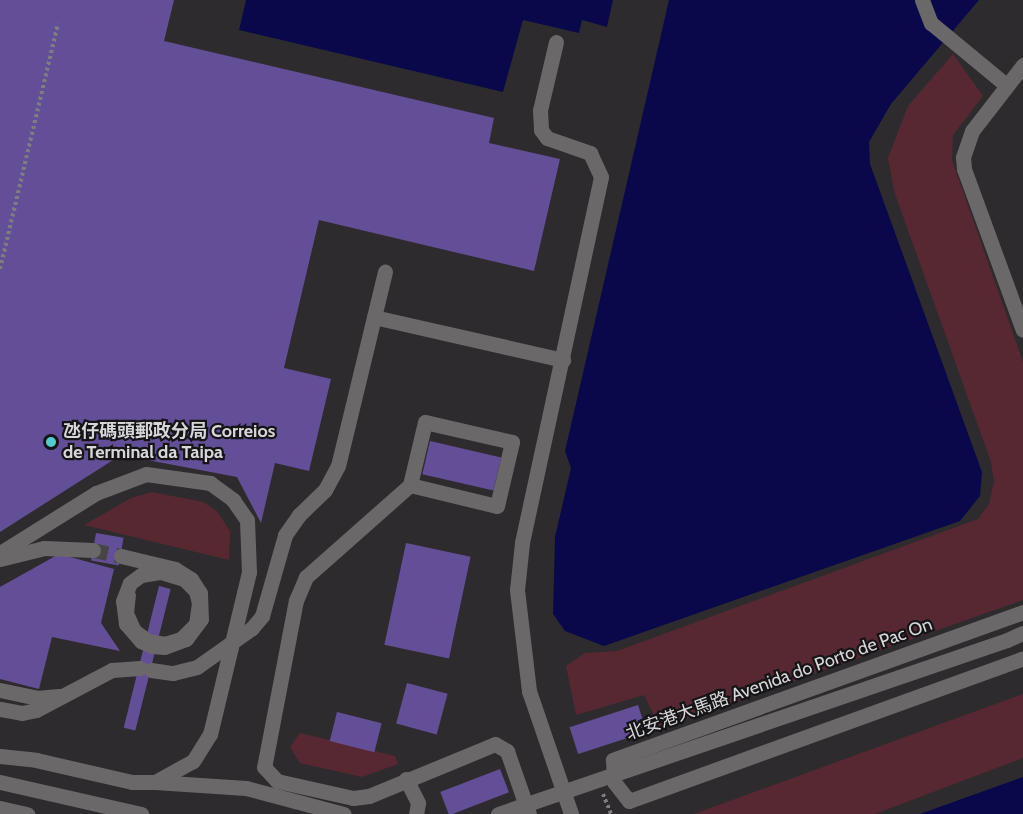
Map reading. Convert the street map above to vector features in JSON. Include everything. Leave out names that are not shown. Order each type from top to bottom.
[{"type":"street","points":[[922,0],[931,23],[1006,85]]},
{"type":"street","points":[[556,42],[540,110],[542,130],[547,138],[590,153],[601,177],[522,543],[516,590],[529,691],[571,814]]},
{"type":"street","points":[[1022,323],[964,169],[963,157],[972,131],[1023,65]]},
{"type":"street","points":[[0,709],[22,713],[36,710],[77,691],[112,670],[145,669],[173,673],[197,667],[245,634],[262,616],[285,535],[299,515],[325,490],[338,466],[385,272]]},
{"type":"street","points":[[374,317],[563,360]]},
{"type":"street","points":[[410,485],[497,506],[512,442],[425,422],[410,485],[306,577],[296,600],[264,767],[277,781],[341,798],[369,796],[495,744],[502,745],[509,755],[529,814]]},
{"type":"street","points":[[0,553],[96,493],[146,474],[210,483],[233,500],[246,520],[249,572],[210,734],[193,761],[173,775],[155,782]]},
{"type":"street","points":[[0,559],[44,548],[93,550]]},
{"type":"street","points":[[121,556],[175,569],[191,579],[200,593],[201,619],[186,639],[176,645],[152,646],[132,634],[123,612],[123,601],[134,579],[156,572],[184,579],[198,597],[196,624],[173,643],[148,641],[130,624],[126,613],[128,595]]},
{"type":"street","name":"北安港大馬路 Avenida do Porto de Pac On","points":[[1023,612],[613,760],[614,782],[628,801],[1023,658]]},
{"type":"street","points":[[498,814],[1023,634]]},
{"type":"street","points":[[0,690],[37,698],[77,691]]},
{"type":"street","points":[[0,756],[36,760],[122,780],[246,788],[344,814]]},
{"type":"street","points":[[406,779],[418,802],[416,814]]},
{"type":"street","points":[[0,782],[141,814]]},
{"type":"street","points":[[0,807],[27,814]]},
{"type":"path","points":[[0,269],[58,24]]},
{"type":"shaded area","points":[[246,0],[613,0],[607,27],[582,20],[579,33],[523,20],[503,92],[239,30]]},
{"type":"shaded area","points":[[669,0],[979,0],[891,104],[869,142],[870,164],[982,472],[980,496],[960,521],[604,646],[565,631],[553,614],[555,537],[571,468],[565,451]]},
{"type":"shaded area","points":[[953,54],[983,96],[953,135],[952,160],[1023,362],[1023,600],[660,728],[644,695],[576,715],[566,666],[585,653],[617,651],[978,519],[989,504],[994,482],[991,462],[894,191],[888,158],[908,106]]},
{"type":"shaded area","points":[[152,492],[203,502],[217,511],[230,531],[229,560],[84,525],[131,498]]},
{"type":"shaded area","points":[[1023,694],[1023,758],[875,814],[694,814]]},
{"type":"shaded area","points":[[300,733],[395,756],[398,764],[362,777],[300,763],[290,747]]},
{"type":"shaded area","points":[[1023,777],[1023,814],[920,814]]},
{"type":"building","points":[[0,0],[174,0],[164,41],[494,118],[489,143],[560,159],[534,271],[319,220],[284,368],[331,379],[309,471],[275,463],[261,523],[237,477],[121,455],[0,532]]},
{"type":"building","points":[[430,441],[501,457],[493,491],[422,474]]},
{"type":"building","points":[[96,533],[124,538],[119,565],[91,561]]},
{"type":"building","points":[[406,543],[471,557],[449,658],[384,645]]},
{"type":"building","points":[[59,554],[114,569],[101,623],[120,651],[52,637],[39,689],[0,679],[0,587]]},
{"type":"building","points":[[159,586],[171,589],[135,731],[124,728]]},
{"type":"building","points":[[407,683],[448,694],[437,734],[396,724]]},
{"type":"building","points":[[638,705],[647,732],[578,754],[570,727]]},
{"type":"building","points":[[337,712],[382,723],[374,752],[330,741]]},
{"type":"building","points":[[500,769],[509,792],[449,814],[440,792]]},
{"type":"tunnel","points":[[93,550],[121,556]]},
{"type":"place","name":"氹仔碼頭郵政分局 Correios de Terminal da Taipa","points":[[51,442]]}]
